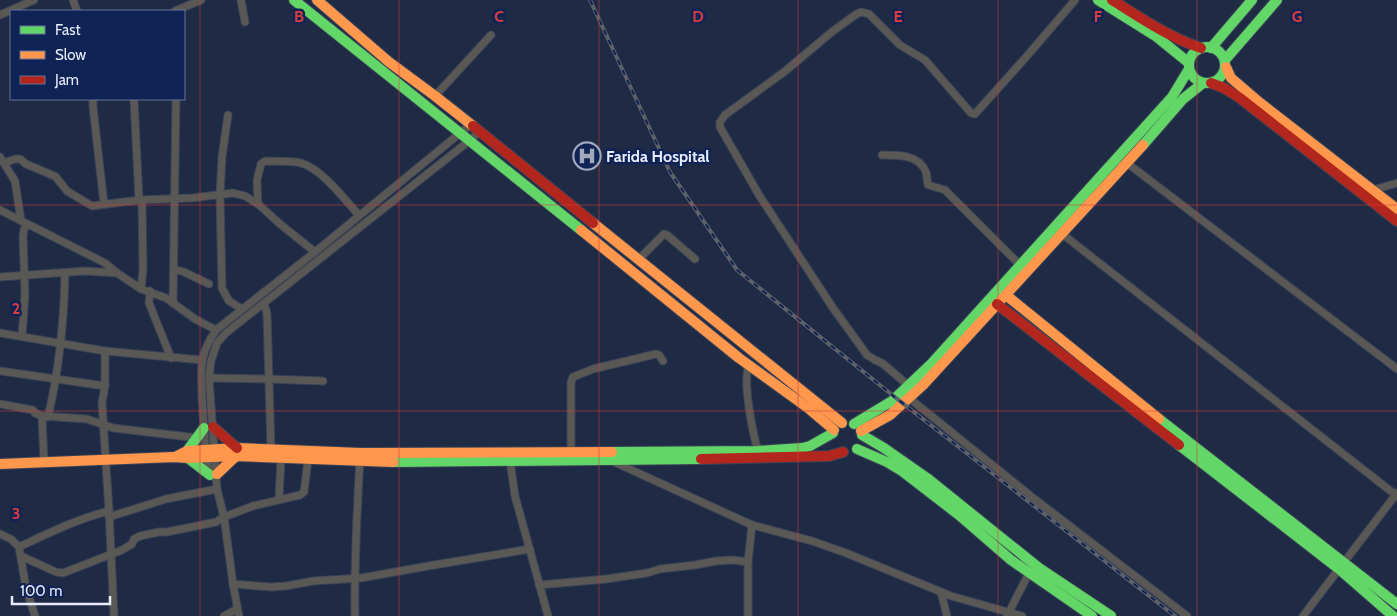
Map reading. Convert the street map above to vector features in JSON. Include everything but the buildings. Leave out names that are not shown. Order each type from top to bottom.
[{"type":"street","points":[[11,10],[34,0]]},
{"type":"street","points":[[177,10],[201,0]]},
{"type":"street","points":[[241,0],[245,22]]},
{"type":"street","points":[[294,0],[662,294],[749,366],[836,429]]},
{"type":"street","points":[[317,0],[389,62],[435,96],[638,260],[836,429]]},
{"type":"street","points":[[909,386],[882,363],[868,355],[833,308],[759,195],[720,127],[720,122],[725,115],[784,72],[833,30],[861,12],[868,14],[900,45],[925,60],[971,113],[975,114],[1075,0]]},
{"type":"street","points":[[1098,0],[1163,40],[1176,50],[1189,66],[1193,76],[1224,88],[1240,98],[1397,221]]},
{"type":"street","points":[[1112,0],[1186,44],[1217,50],[1222,54],[1231,78],[1235,82],[1397,209]]},
{"type":"street","points":[[859,430],[932,363],[1172,97],[1189,66],[1193,54],[1206,48],[1252,0]]},
{"type":"street","points":[[859,430],[890,415],[923,385],[1183,99],[1207,83],[1221,78],[1225,64],[1277,0]]},
{"type":"street","points":[[435,96],[492,35]]},
{"type":"street","points":[[93,100],[104,204]]},
{"type":"street","points":[[134,100],[141,200],[143,269],[141,289]]},
{"type":"street","points":[[173,303],[176,100]]},
{"type":"street","points":[[228,114],[222,158],[220,195],[222,288],[229,300],[242,309]]},
{"type":"street","points":[[224,616],[238,613],[224,517],[210,453],[202,378],[202,360],[209,339],[216,330],[315,252],[470,124]]},
{"type":"street","points":[[188,455],[198,438],[208,428],[209,378],[211,362],[217,343],[232,328],[479,132]]},
{"type":"street","points":[[882,155],[900,155],[912,158],[921,165],[925,171],[928,185],[945,190],[1020,265]]},
{"type":"street","points":[[22,336],[25,295],[24,223],[15,181],[2,160],[20,159],[26,164],[52,175],[67,191],[92,206],[233,193],[245,196],[258,204],[315,252]]},
{"type":"street","points":[[258,204],[257,180],[261,164],[265,162],[298,162],[308,165],[321,175],[359,215]]},
{"type":"street","points":[[1126,163],[1397,369]]},
{"type":"street","points":[[1372,190],[1397,183]]},
{"type":"street","points":[[0,210],[105,263],[141,289],[150,291],[173,303],[216,330]]},
{"type":"street","points":[[1062,233],[1396,494],[1303,616]]},
{"type":"street","points":[[638,260],[664,234],[668,235],[695,259]]},
{"type":"street","points":[[174,269],[209,284]]},
{"type":"street","points":[[0,277],[85,271],[117,273]]},
{"type":"street","points":[[44,462],[45,417],[56,379],[65,273]]},
{"type":"street","points":[[150,291],[149,303],[171,358]]},
{"type":"street","points":[[1006,295],[1342,565],[1394,616]]},
{"type":"street","points":[[264,303],[267,314],[271,450]]},
{"type":"street","points":[[997,304],[1342,565],[1397,604]]},
{"type":"street","points":[[0,333],[105,351],[202,360]]},
{"type":"street","points":[[105,351],[105,386],[102,403],[114,616]]},
{"type":"street","points":[[571,452],[571,382],[573,377],[593,369],[656,354],[663,361]]},
{"type":"street","points":[[749,366],[746,387],[758,451]]},
{"type":"street","points":[[0,371],[105,386]]},
{"type":"street","points":[[209,378],[323,381]]},
{"type":"street","points":[[909,398],[1032,497],[1187,616]]},
{"type":"street","points":[[0,404],[33,410],[35,413],[45,417],[87,419],[113,428],[198,438]]},
{"type":"street","points":[[816,442],[820,429],[820,418]]},
{"type":"street","points":[[208,428],[237,452],[281,459],[308,460],[571,452],[758,451],[802,448],[810,446],[848,422],[930,480],[1031,562],[1112,616]]},
{"type":"street","points":[[836,429],[832,438],[833,444],[842,452]]},
{"type":"street","points":[[0,464],[106,461],[271,450],[360,457],[510,461],[744,459],[829,456],[842,452],[853,452],[857,449],[860,445],[859,430]]},
{"type":"street","points":[[857,449],[902,471],[959,515],[1011,560],[1092,616]]},
{"type":"street","points":[[214,474],[237,452]]},
{"type":"street","points":[[188,455],[214,474]]},
{"type":"street","points":[[355,616],[354,578],[360,457]]},
{"type":"street","points":[[279,499],[281,459]]},
{"type":"street","points":[[21,556],[56,572],[63,573],[127,547],[132,544],[134,539],[140,536],[216,522],[253,506],[302,494],[304,492],[308,460]]},
{"type":"street","points":[[510,461],[515,496],[548,616]]},
{"type":"street","points":[[612,461],[752,525],[812,541],[941,592],[1008,614],[1022,616]]},
{"type":"street","points":[[19,547],[61,526],[88,516],[109,514],[166,499],[218,489]]},
{"type":"street","points":[[748,616],[748,562],[752,525]]},
{"type":"street","points":[[0,534],[11,539],[19,547],[26,588],[35,616]]},
{"type":"street","points":[[233,584],[271,587],[313,581],[380,576],[530,549]]},
{"type":"street","points":[[539,585],[606,579],[716,561],[733,560],[748,562]]},
{"type":"street","points":[[1008,614],[1029,573]]},
{"type":"street","points":[[941,592],[947,616]]},
{"type":"railway","points":[[590,0],[670,172],[737,270],[896,398],[1175,616]]},
{"type":"traffic: fast","points":[[294,0],[581,230]]},
{"type":"traffic: fast","points":[[1098,0],[1157,37],[1189,63]]},
{"type":"traffic: fast","points":[[1211,48],[1252,0]]},
{"type":"traffic: fast","points":[[1225,60],[1277,0]]},
{"type":"traffic: fast","points":[[1207,47],[1214,48],[1220,52],[1224,58],[1225,65],[1224,72],[1220,78],[1214,82],[1207,83],[1200,82],[1194,78],[1190,72],[1189,65],[1190,58],[1194,52],[1200,48],[1207,47]]},
{"type":"traffic: fast","points":[[854,424],[892,401],[932,363],[1172,97],[1189,69]]},
{"type":"traffic: fast","points":[[1143,145],[1183,99],[1203,83]]},
{"type":"traffic: fast","points":[[1159,419],[1397,604]]},
{"type":"traffic: fast","points":[[187,451],[204,428]]},
{"type":"traffic: fast","points":[[612,452],[758,451],[802,448],[810,446],[833,433]]},
{"type":"traffic: fast","points":[[862,435],[927,478],[1039,568],[1111,616]]},
{"type":"traffic: fast","points":[[1179,445],[1339,569],[1393,616]]},
{"type":"traffic: fast","points":[[857,449],[902,471],[959,515],[1011,560],[1092,616]]},
{"type":"traffic: fast","points":[[188,458],[210,475]]},
{"type":"traffic: fast","points":[[393,462],[701,459]]},
{"type":"traffic: slow","points":[[317,0],[389,62],[473,126]]},
{"type":"traffic: slow","points":[[1226,67],[1231,78],[1259,102],[1397,209]]},
{"type":"traffic: slow","points":[[861,431],[890,415],[923,385],[1143,145]]},
{"type":"traffic: slow","points":[[593,223],[842,423]]},
{"type":"traffic: slow","points":[[581,230],[739,358],[808,408],[834,430]]},
{"type":"traffic: slow","points":[[1006,295],[1159,419]]},
{"type":"traffic: slow","points":[[177,456],[187,451],[237,448],[361,453],[612,452]]},
{"type":"traffic: slow","points":[[0,464],[236,456],[393,462]]},
{"type":"traffic: slow","points":[[217,474],[236,456]]},
{"type":"traffic: jam","points":[[1112,0],[1166,33],[1201,48]]},
{"type":"traffic: jam","points":[[1211,83],[1224,88],[1240,98],[1397,221]]},
{"type":"traffic: jam","points":[[473,126],[593,223]]},
{"type":"traffic: jam","points":[[997,304],[1179,445]]},
{"type":"traffic: jam","points":[[213,427],[237,448]]},
{"type":"traffic: jam","points":[[701,459],[829,456],[843,452]]},
{"type":"place","name":"Farida Hospital","points":[[587,156]]}]
